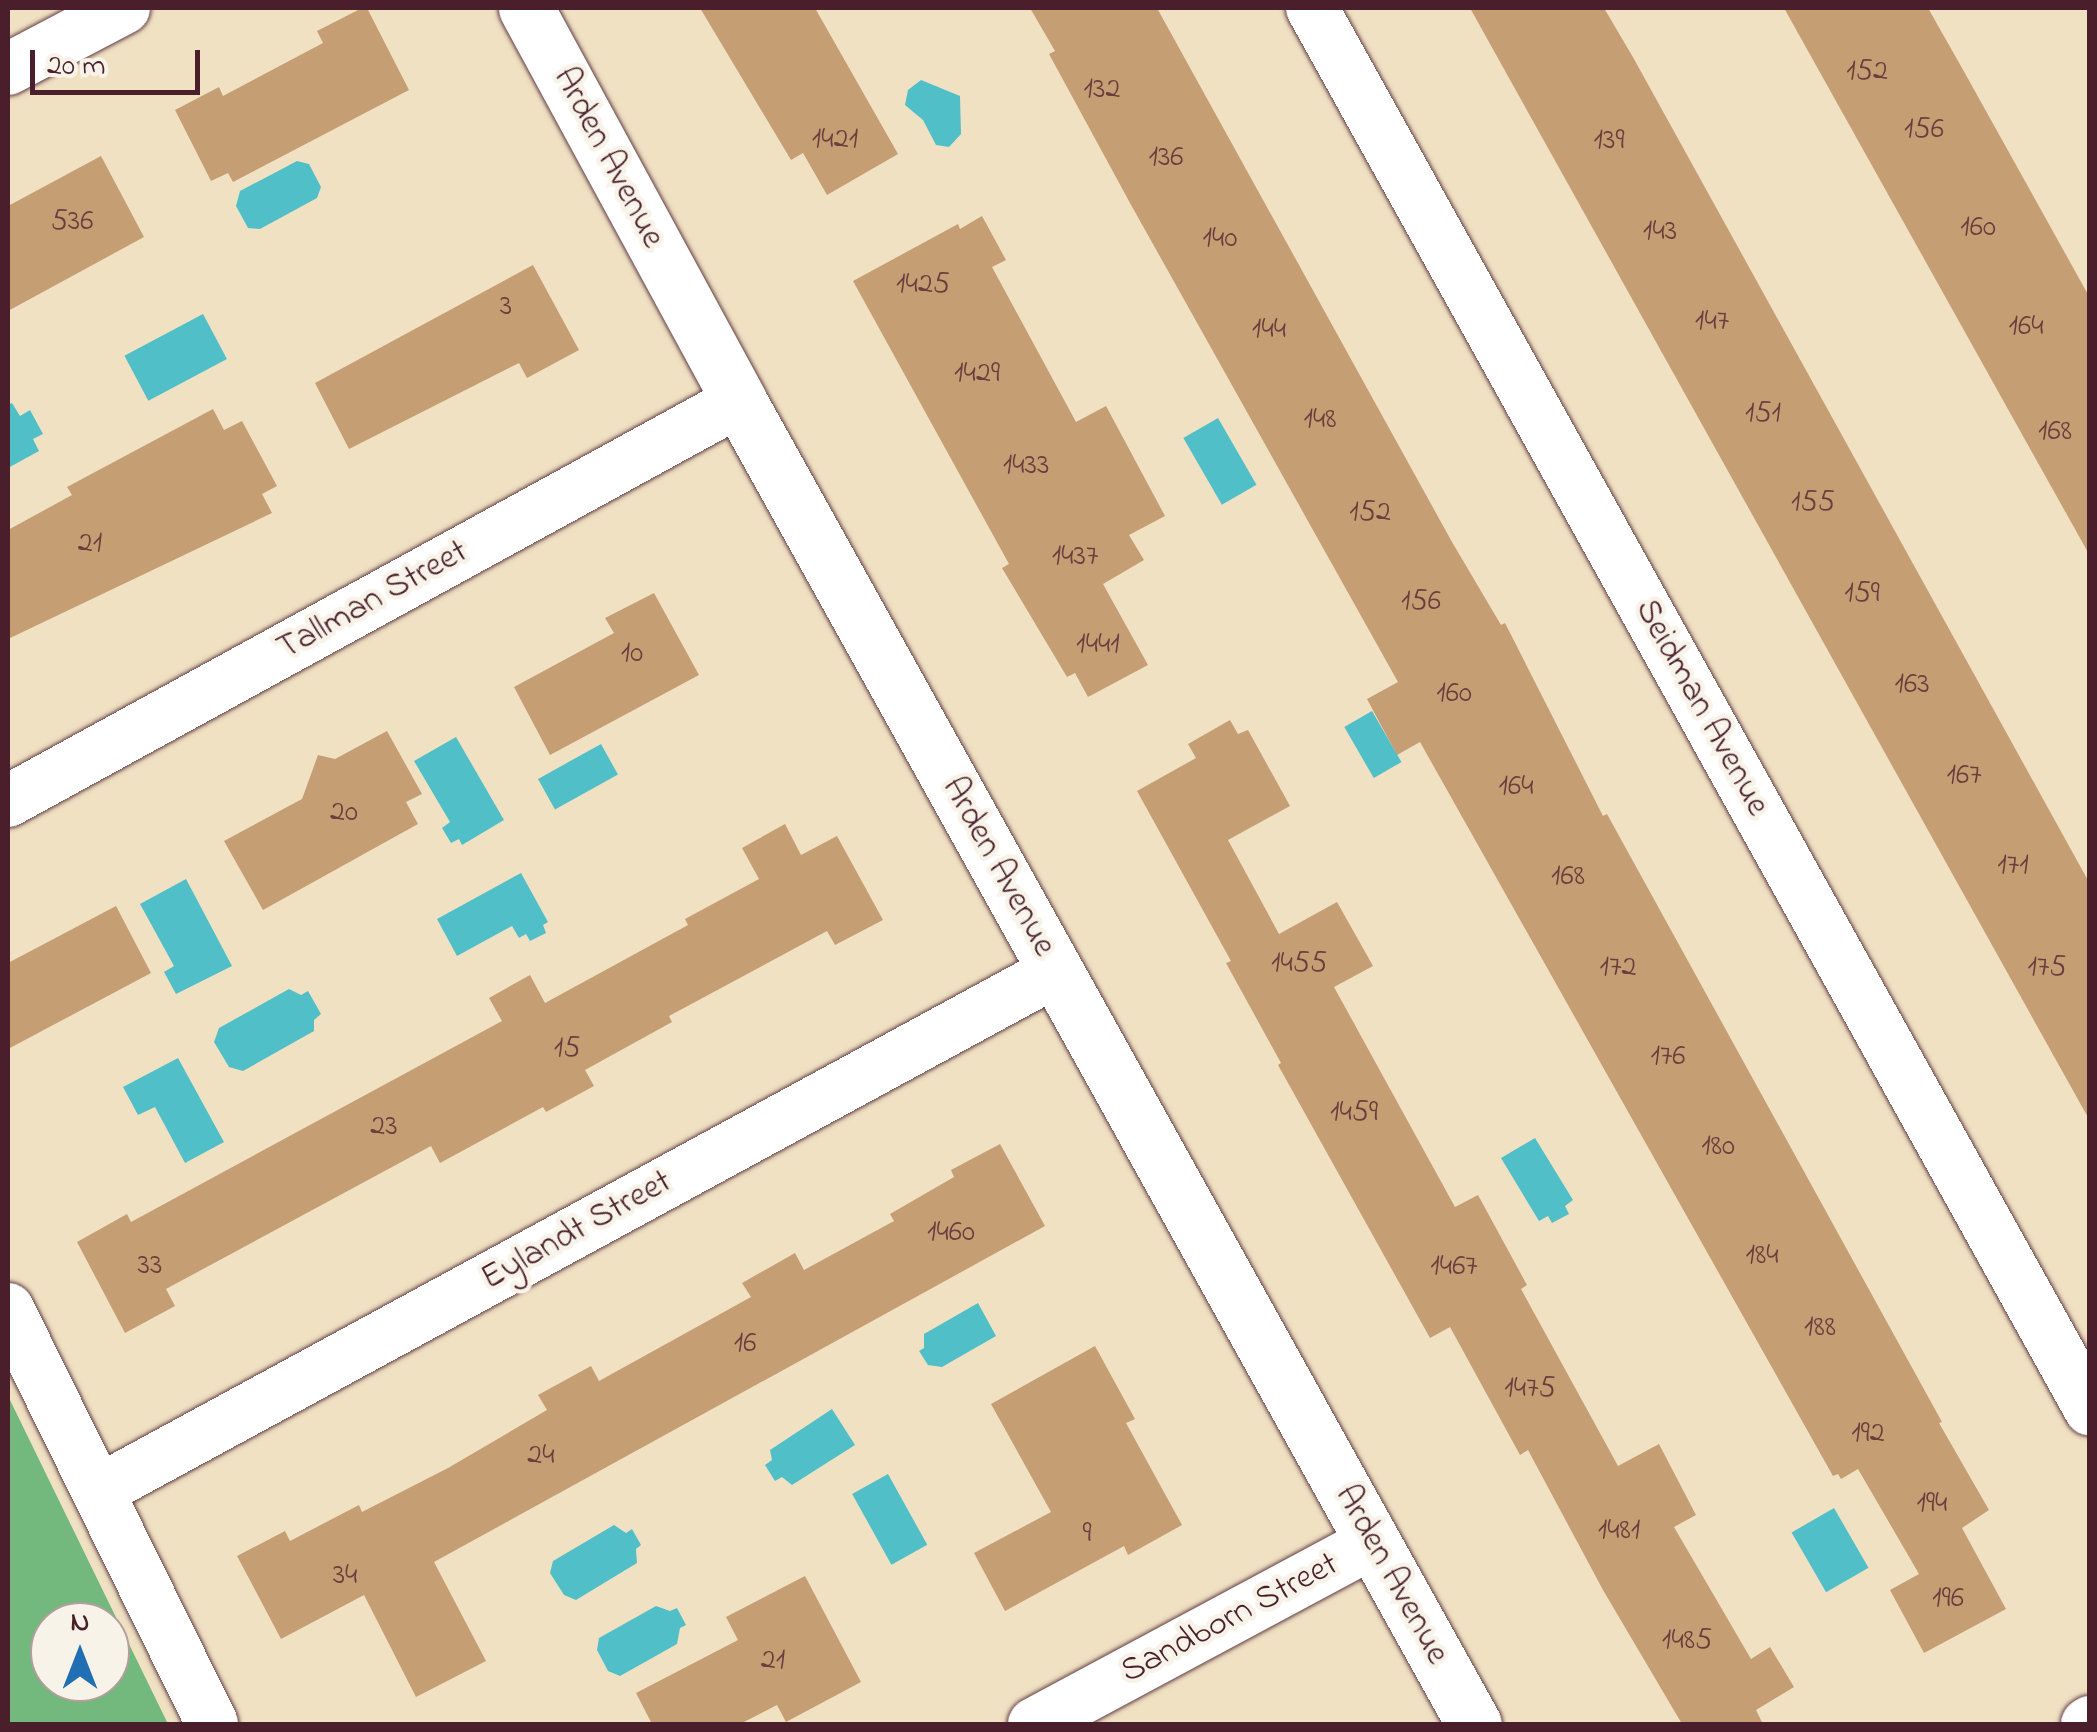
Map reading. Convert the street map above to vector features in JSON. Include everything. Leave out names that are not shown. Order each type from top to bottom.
[{"type":"street","points":[[8,69],[124,8]]},
{"type":"street","name":"Arden Avenue","points":[[526,8],[739,401],[1474,1724]]},
{"type":"street","name":"Seidman Avenue","points":[[1312,8],[2090,1410]]},
{"type":"street","name":"Tallman Street","points":[[8,801],[739,401]]},
{"type":"street","name":"Eylandt Street","points":[[98,1492],[1056,971]]},
{"type":"street","points":[[8,1309],[212,1724]]},
{"type":"street","name":"Sandborn Street","points":[[1034,1724],[1372,1542]]},
{"type":"green space","points":[[8,1396],[108,1602],[30,1602],[30,1702],[130,1702],[130,1646],[168,1724],[8,1724]]},
{"type":"water","points":[[921,80],[960,96],[961,134],[949,147],[936,145],[923,120],[905,105],[908,90]]},
{"type":"water","points":[[297,161],[309,164],[321,187],[317,198],[260,229],[248,228],[236,206],[240,191]]},
{"type":"water","points":[[203,314],[227,359],[148,401],[124,356]]},
{"type":"water","points":[[12,403],[20,416],[30,410],[43,434],[33,439],[39,451],[8,468],[8,405]]},
{"type":"water","points":[[1218,418],[1256,485],[1222,505],[1183,438]]},
{"type":"water","points":[[1372,711],[1402,762],[1374,778],[1344,727]]},
{"type":"water","points":[[456,737],[504,820],[462,845],[459,839],[451,843],[442,828],[450,822],[414,761]]},
{"type":"water","points":[[601,744],[618,775],[555,810],[538,779]]},
{"type":"water","points":[[521,873],[548,922],[543,925],[546,933],[530,941],[526,934],[519,938],[512,926],[457,956],[437,919]]},
{"type":"water","points":[[186,879],[232,966],[176,994],[164,972],[174,966],[140,904]]},
{"type":"water","points":[[289,989],[301,995],[308,991],[321,1014],[314,1020],[314,1031],[243,1071],[229,1067],[214,1042],[219,1028]]},
{"type":"water","points":[[178,1058],[224,1142],[185,1163],[155,1107],[138,1115],[123,1087]]},
{"type":"water","points":[[1535,1138],[1573,1200],[1565,1206],[1569,1214],[1552,1223],[1548,1216],[1539,1221],[1501,1158]]},
{"type":"water","points":[[978,1303],[996,1336],[942,1367],[928,1365],[919,1351],[924,1348],[924,1334]]},
{"type":"water","points":[[832,1409],[855,1445],[792,1485],[782,1477],[775,1481],[765,1465],[772,1460],[770,1450]]},
{"type":"water","points":[[888,1474],[927,1545],[891,1565],[852,1494]]},
{"type":"water","points":[[1834,1508],[1868,1568],[1826,1592],[1792,1532]]},
{"type":"water","points":[[614,1525],[626,1533],[632,1529],[641,1545],[636,1549],[637,1563],[576,1600],[564,1595],[550,1573],[553,1561]]},
{"type":"water","points":[[656,1606],[670,1611],[677,1608],[686,1625],[680,1628],[677,1644],[620,1676],[608,1671],[597,1650],[599,1638]]},
{"type":"building","points":[[367,8],[409,90],[233,182],[228,173],[211,181],[175,110],[219,87],[223,96],[323,43],[317,31]]},
{"type":"building","points":[[700,8],[815,8],[898,154],[827,195],[803,153],[791,160]]},
{"type":"building","points":[[1030,8],[1157,8],[1452,542],[1501,625],[1505,623],[1603,816],[1607,814],[1989,1510],[1962,1528],[2006,1609],[1924,1653],[1890,1590],[1919,1574],[1858,1469],[1841,1479],[1838,1474],[1833,1476],[1420,742],[1397,755],[1367,699],[1398,682],[1130,203],[1049,54],[1055,51]]},
{"type":"building","points":[[1470,8],[1604,8],[1634,59],[2090,884],[2090,1121]]},
{"type":"building","points":[[1784,8],[1928,8],[1962,68],[2090,298],[2090,556]]},
{"type":"building","points":[[101,156],[144,237],[8,311],[8,206]]},
{"type":"building","points":[[982,216],[1006,260],[992,267],[1076,422],[1106,406],[1165,516],[1129,535],[1144,560],[1103,584],[1148,665],[1088,697],[1075,673],[1067,677],[1002,568],[1009,564],[853,281],[958,224],[960,229]]},
{"type":"building","points":[[533,265],[579,350],[527,378],[519,363],[349,449],[315,383]]},
{"type":"building","points":[[213,409],[224,430],[242,421],[277,486],[262,494],[272,513],[8,639],[8,530],[72,495],[67,487]]},
{"type":"building","points":[[654,593],[699,675],[550,755],[514,687],[614,633],[605,618]]},
{"type":"building","points":[[1230,720],[1238,734],[1248,730],[1290,806],[1228,840],[1279,934],[1337,902],[1373,966],[1334,987],[1455,1207],[1478,1195],[1527,1285],[1521,1289],[1618,1466],[1659,1444],[1696,1515],[1674,1527],[1751,1659],[1770,1647],[1794,1687],[1756,1710],[1763,1724],[1682,1724],[1603,1590],[1528,1450],[1520,1455],[1450,1327],[1430,1338],[1278,1065],[1281,1063],[1226,963],[1231,961],[1137,791],[1196,758],[1188,744]]},
{"type":"building","points":[[387,731],[422,794],[406,802],[418,824],[263,910],[224,841],[302,799],[318,755],[335,759]]},
{"type":"building","points":[[785,824],[801,855],[837,836],[883,920],[835,945],[827,931],[669,1016],[672,1022],[585,1070],[594,1086],[546,1112],[543,1107],[440,1163],[431,1146],[166,1289],[175,1306],[125,1333],[77,1242],[127,1214],[131,1222],[502,1021],[489,998],[530,975],[545,1003],[688,925],[685,919],[759,879],[742,848]]},
{"type":"building","points":[[116,906],[151,973],[8,1049],[8,963]]},
{"type":"building","points":[[1000,1144],[1045,1226],[434,1562],[486,1661],[416,1697],[364,1595],[281,1639],[237,1556],[285,1531],[290,1541],[359,1505],[362,1512],[448,1468],[547,1410],[538,1395],[591,1366],[599,1381],[751,1297],[742,1283],[795,1253],[804,1270],[894,1221],[890,1214],[954,1177],[951,1170]]},
{"type":"building","points":[[1095,1346],[1135,1419],[1126,1423],[1182,1525],[1128,1555],[1124,1546],[1005,1611],[974,1553],[1051,1512],[991,1404]]},
{"type":"building","points":[[805,1576],[861,1682],[786,1722],[777,1705],[740,1724],[652,1724],[636,1693],[738,1640],[726,1617]]}]
